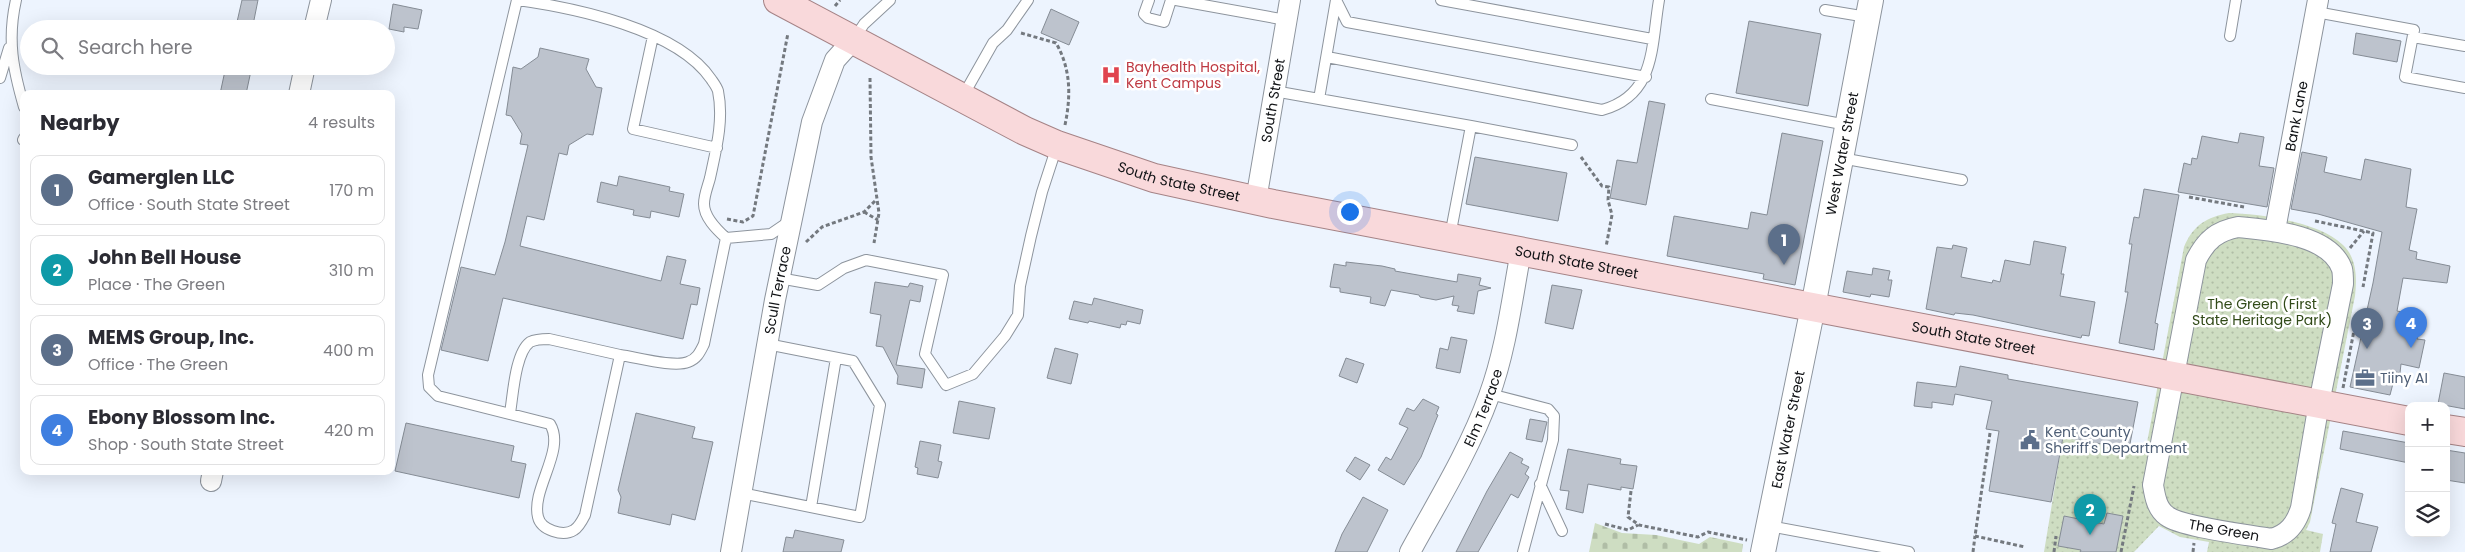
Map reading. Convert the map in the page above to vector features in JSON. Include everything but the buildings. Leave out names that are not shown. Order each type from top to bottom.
[{"type":"main road","name":"South State Street","points":[[778,0],[1025,131],[1061,135],[1154,178],[1256,200],[2405,420]]},
{"type":"main road","points":[[2450,430],[2465,432]]},
{"type":"street","points":[[316,20],[320,0]]},
{"type":"street","name":"South Street","points":[[1256,200],[1290,0]]},
{"type":"street","name":"Bank Lane","points":[[2275,230],[2317,6]]},
{"type":"street","name":"West Water Street","points":[[1813,307],[1869,9]]},
{"type":"street","name":"Scull Terrace","points":[[731,552],[779,278],[812,122],[836,60],[854,39]]},
{"type":"street","points":[[300,90],[304,75]]},
{"type":"street","name":"The Green","points":[[2238,226],[2275,230],[2311,240],[2335,259],[2342,269],[2343,284],[2319,403],[2301,508],[2297,520],[2280,537],[2271,539],[2177,522],[2160,510],[2155,499],[2153,485],[2196,260],[2203,246],[2211,237],[2228,229],[2238,226]]},
{"type":"street","name":"Elm Terrace","points":[[1410,552],[1472,437],[1490,394],[1499,363],[1521,251]]},
{"type":"street","name":"East Water Street","points":[[1755,546],[1769,526],[1813,307]]},
{"type":"lane","points":[[0,78],[10,44],[16,0]]},
{"type":"lane","points":[[620,355],[585,515],[574,530],[566,533],[552,531],[542,526],[538,518],[538,505],[554,443],[555,431],[550,424],[438,396],[429,387],[428,375],[518,0],[555,5],[592,14],[653,36],[680,50],[703,67],[718,90],[719,130],[704,204],[714,227],[726,238],[771,234],[791,221]]},
{"type":"lane","points":[[854,39],[864,24],[890,0]]},
{"type":"lane","points":[[962,97],[993,43],[1007,30],[1028,0]]},
{"type":"lane","points":[[1149,0],[1144,14],[1148,18],[1164,22],[1170,0]]},
{"type":"lane","points":[[1176,0],[1286,20]]},
{"type":"lane","points":[[1319,99],[1336,0]]},
{"type":"lane","points":[[1336,0],[1347,22],[1646,77]]},
{"type":"lane","points":[[1441,0],[1652,39]]},
{"type":"lane","points":[[1327,57],[1602,110],[1618,106],[1636,91],[1646,77],[1659,0]]},
{"type":"lane","points":[[2230,36],[2236,0]]},
{"type":"lane","points":[[2317,6],[2414,30],[2405,77],[2465,88]]},
{"type":"lane","points":[[1825,10],[1869,9]]},
{"type":"lane","points":[[653,36],[634,130],[716,148]]},
{"type":"lane","points":[[2413,37],[2465,46]]},
{"type":"lane","points":[[10,44],[15,77],[20,94]]},
{"type":"lane","points":[[1274,91],[1572,145]]},
{"type":"lane","points":[[1711,99],[1847,125]]},
{"type":"lane","points":[[1450,237],[1470,126]]},
{"type":"lane","points":[[779,278],[818,285],[844,268],[866,260],[943,275],[924,354],[946,384],[973,374],[1004,336],[1018,315],[1020,286],[1031,236],[1042,192],[1061,135]]},
{"type":"lane","points":[[1841,158],[1962,180]]},
{"type":"lane","points":[[510,413],[519,362],[530,343],[538,339],[549,339],[620,355],[676,364],[688,362],[698,355],[706,336],[726,238]]},
{"type":"lane","points":[[742,493],[860,516],[880,405],[853,361],[768,344]]},
{"type":"lane","points":[[811,507],[836,358]]},
{"type":"lane","points":[[1490,394],[1548,410],[1554,416],[1553,440],[1523,552]]},
{"type":"lane","points":[[1540,484],[1562,530]]},
{"type":"lane","points":[[1769,526],[1909,552]]},
{"type":"path","points":[[835,6],[840,0]]},
{"type":"path","points":[[1018,32],[1056,43],[1063,54],[1068,76],[1070,103],[1061,135]]},
{"type":"path","points":[[723,215],[730,221],[743,222],[753,216],[788,33]]},
{"type":"path","points":[[870,78],[871,157],[879,213],[874,243]]},
{"type":"path","points":[[1581,158],[1602,186],[1609,187],[1608,200],[1612,215],[1605,252]]},
{"type":"path","points":[[2189,197],[2252,209]]},
{"type":"path","points":[[802,246],[822,226],[864,212],[876,200]]},
{"type":"path","points":[[864,212],[878,220]]},
{"type":"path","points":[[2348,250],[2364,231]]},
{"type":"path","points":[[1973,552],[1990,433]]},
{"type":"path","points":[[2121,552],[2134,483]]},
{"type":"path","points":[[1631,491],[1628,517],[1639,525],[1698,537],[1708,532],[1755,546]]},
{"type":"path","points":[[1605,524],[1628,530],[1639,525]]},
{"type":"path","points":[[1975,536],[2025,547]]},
{"type":"path","points":[[2054,552],[2056,536]]},
{"type":"path","points":[[2193,552],[2195,541]]},
{"type":"green space","name":"The Green (First State Heritage Park)","points":[[2229,213],[2257,215],[2289,221],[2320,230],[2333,237],[2348,250],[2355,269],[2355,296],[2310,522],[2306,530],[2323,534],[2320,552],[2207,552],[2209,542],[2180,537],[2159,526],[2134,552],[2044,552],[2063,437],[2145,453],[2184,247],[2192,233],[2202,223]]},
{"type":"green space","points":[[1595,523],[1622,533],[1656,535],[1699,544],[1710,537],[1743,544],[1742,552],[1589,552]]},
{"type":"place","name":"Bayhealth Hospital, Kent Campus","points":[[1111,75]]},
{"type":"place","name":"Gamerglen LLC","points":[[1784,265]]},
{"type":"place","name":"Ebony Blossom Inc.","points":[[2411,348]]},
{"type":"place","name":"MEMS Group, Inc.","points":[[2367,349]]},
{"type":"place","name":"Tiiny AI","points":[[2365,378]]},
{"type":"place","name":"Kent County Sheriff's Department","points":[[2030,440]]},
{"type":"place","name":"John Bell House","points":[[2090,535]]}]
